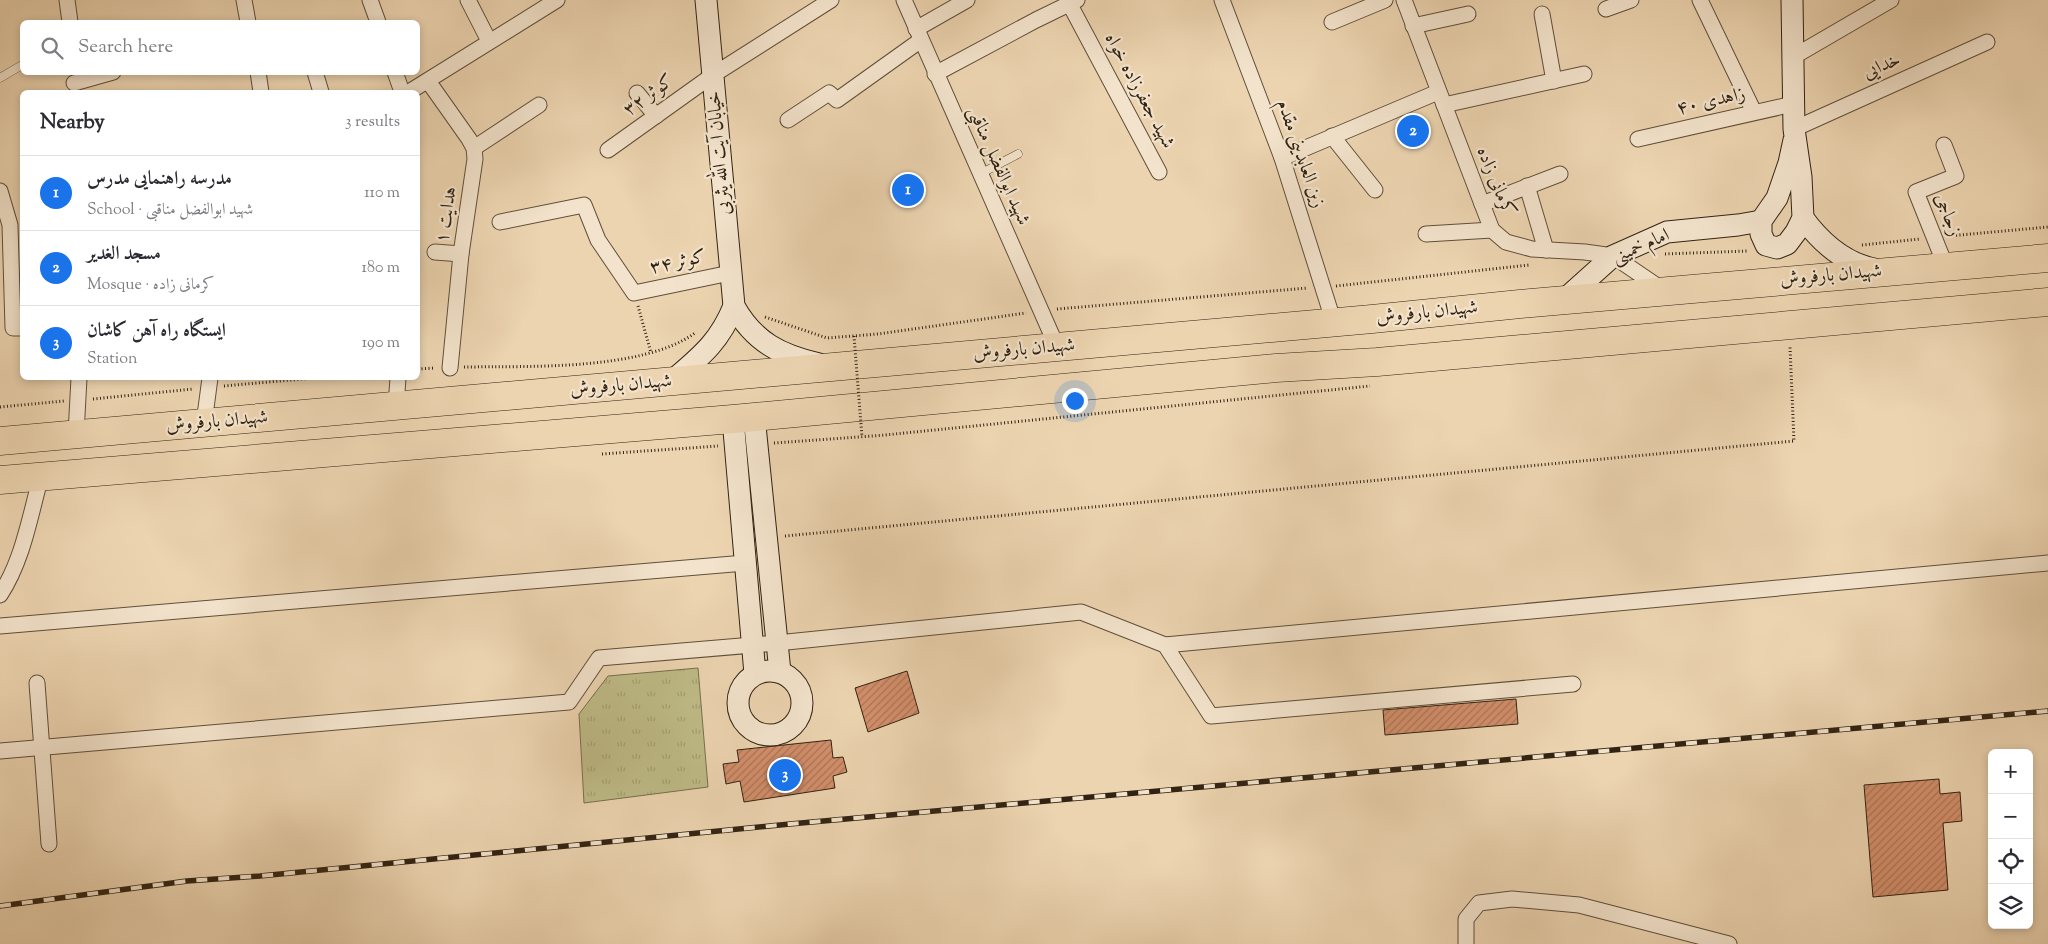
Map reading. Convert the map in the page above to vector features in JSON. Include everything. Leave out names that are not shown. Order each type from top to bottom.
[{"type":"highway","name":"شهیدان بارفروش","points":[[0,441],[2048,258]]},
{"type":"highway","name":"شهیدان بارفروش","points":[[0,480],[744,417],[1276,368],[1377,362],[2048,302]]},
{"type":"highway","points":[[1372,319],[1365,330],[1363,342],[1368,354],[1377,362]]},
{"type":"highway","points":[[1276,328],[1284,336],[1287,348],[1284,359],[1276,368]]},
{"type":"main road","name":"خیابان آیت الله یثربی","points":[[706,0],[734,306]]},
{"type":"main road","points":[[1792,0],[1794,134],[1801,177],[1803,218],[1787,244],[1777,248],[1766,245],[1761,234],[1761,221],[1777,198],[1789,163],[1794,134]]},
{"type":"main road","points":[[1803,218],[1814,233],[1829,248],[1848,260],[1889,271]]},
{"type":"main road","name":"امام خمینی","points":[[1564,300],[1613,256],[1667,232],[1738,226],[1761,221]]},
{"type":"main road","points":[[734,306],[744,324],[776,349],[798,359],[834,367]]},
{"type":"main road","points":[[671,382],[718,338],[726,326],[734,306]]},
{"type":"main road","points":[[744,417],[766,538],[780,672]]},
{"type":"main road","points":[[744,417],[745,563],[755,674]]},
{"type":"main road","points":[[745,563],[769,561]]},
{"type":"main road","points":[[765,670],[780,672],[795,682],[801,692],[803,703],[795,724],[786,731],[776,735],[766,735],[752,730],[742,718],[738,709],[741,689],[746,680],[755,674],[765,670]]},
{"type":"street","points":[[67,0],[70,20]]},
{"type":"street","points":[[244,0],[248,20]]},
{"type":"street","points":[[370,0],[377,20]]},
{"type":"street","points":[[468,0],[489,41]]},
{"type":"street","points":[[413,90],[556,0]]},
{"type":"street","name":"کوثر ۳۲","points":[[608,150],[713,74],[831,0]]},
{"type":"street","name":"شهید ابوالفضل مناقبی","points":[[904,0],[1057,348]]},
{"type":"street","points":[[788,120],[829,93],[837,100],[918,35],[967,0]]},
{"type":"street","name":"زین العابدینی مقدم","points":[[1222,0],[1282,158],[1334,323]]},
{"type":"street","points":[[1332,22],[1386,0]]},
{"type":"street","name":"کرمانی زاده","points":[[1404,0],[1492,230],[1506,242],[1532,249],[1585,252],[1613,256],[1665,291]]},
{"type":"street","points":[[1606,9],[1631,0]]},
{"type":"street","points":[[1700,0],[1754,112]]},
{"type":"street","points":[[1793,57],[1891,0]]},
{"type":"street","points":[[935,74],[1073,2]]},
{"type":"street","name":"شهید جعفرزاده خواه","points":[[1073,2],[1159,172]]},
{"type":"street","points":[[1413,26],[1468,14]]},
{"type":"street","points":[[1542,14],[1554,81]]},
{"type":"street","name":"خدایی","points":[[1794,134],[1986,42]]},
{"type":"street","points":[[1282,158],[1332,136],[1441,99],[1554,81],[1584,74]]},
{"type":"street","points":[[74,83],[103,75]]},
{"type":"street","points":[[258,75],[261,90]]},
{"type":"street","points":[[316,75],[320,90]]},
{"type":"street","points":[[396,75],[401,90]]},
{"type":"street","points":[[428,81],[474,148],[540,105]]},
{"type":"street","points":[[637,93],[656,116]]},
{"type":"street","name":"زاهدی ۴۰","points":[[1638,139],[1793,104]]},
{"type":"street","points":[[1332,136],[1374,190]]},
{"type":"street","name":"زجاجی","points":[[1944,145],[1956,176],[1916,192],[1946,267]]},
{"type":"street","name":"هدایت ۱","points":[[450,368],[461,254],[475,159],[474,148]]},
{"type":"street","points":[[1482,204],[1560,174]]},
{"type":"street","points":[[1527,186],[1546,250]]},
{"type":"street","points":[[0,191],[11,224],[13,328],[20,328]]},
{"type":"street","points":[[500,222],[584,205],[598,240],[634,293]]},
{"type":"street","points":[[1426,234],[1492,230]]},
{"type":"street","points":[[435,252],[461,254]]},
{"type":"street","name":"کوثر ۳۴","points":[[634,293],[730,272]]},
{"type":"street","points":[[76,434],[79,380]]},
{"type":"street","points":[[396,406],[398,380]]},
{"type":"street","points":[[204,423],[209,383]]},
{"type":"street","points":[[0,595],[10,579],[19,556],[41,476]]},
{"type":"street","points":[[0,626],[745,563]]},
{"type":"street","points":[[0,751],[569,702],[599,658],[752,646],[1081,612],[1166,645],[2048,563]]},
{"type":"street","points":[[1166,645],[1211,716],[1573,684]]},
{"type":"street","points":[[37,683],[49,844]]},
{"type":"street","points":[[1466,944],[1466,919],[1479,903],[1512,900],[1579,905],[1729,944]]},
{"type":"lane","points":[[0,78],[20,66]]},
{"type":"lane","points":[[980,174],[1018,154]]},
{"type":"path","points":[[1829,248],[2048,227]]},
{"type":"path","points":[[1662,254],[1751,251]]},
{"type":"path","points":[[734,306],[827,338],[1040,311],[1323,287],[1536,264]]},
{"type":"path","points":[[634,293],[652,353]]},
{"type":"path","points":[[766,538],[1794,441],[1789,325]]},
{"type":"path","points":[[420,369],[590,364],[652,353],[689,338],[696,332]]},
{"type":"path","points":[[854,336],[862,437]]},
{"type":"path","points":[[0,407],[78,400],[209,383],[271,380]]},
{"type":"path","points":[[830,440],[886,435]]},
{"type":"green space","points":[[698,668],[708,787],[584,803],[579,714],[608,676]]},
{"type":"building","points":[[907,671],[919,713],[868,732],[855,688]]},
{"type":"building","points":[[1516,699],[1518,724],[1385,735],[1383,710]]},
{"type":"building","points":[[831,740],[833,758],[843,757],[847,772],[833,776],[835,788],[744,802],[740,781],[726,784],[723,764],[739,762],[737,750]]},
{"type":"building","points":[[1939,779],[1940,794],[1960,792],[1962,821],[1943,823],[1948,890],[1873,897],[1864,785]]},
{"type":"railway","points":[[0,906],[187,881],[260,876],[790,824],[2048,711]]},
{"type":"place","name":"مسجد الغدیر","points":[[1413,131]]},
{"type":"place","name":"مدرسه راهنمایی مدرس","points":[[908,190]]},
{"type":"place","name":"ایستگاه راه آهن کاشان","points":[[785,775]]}]
